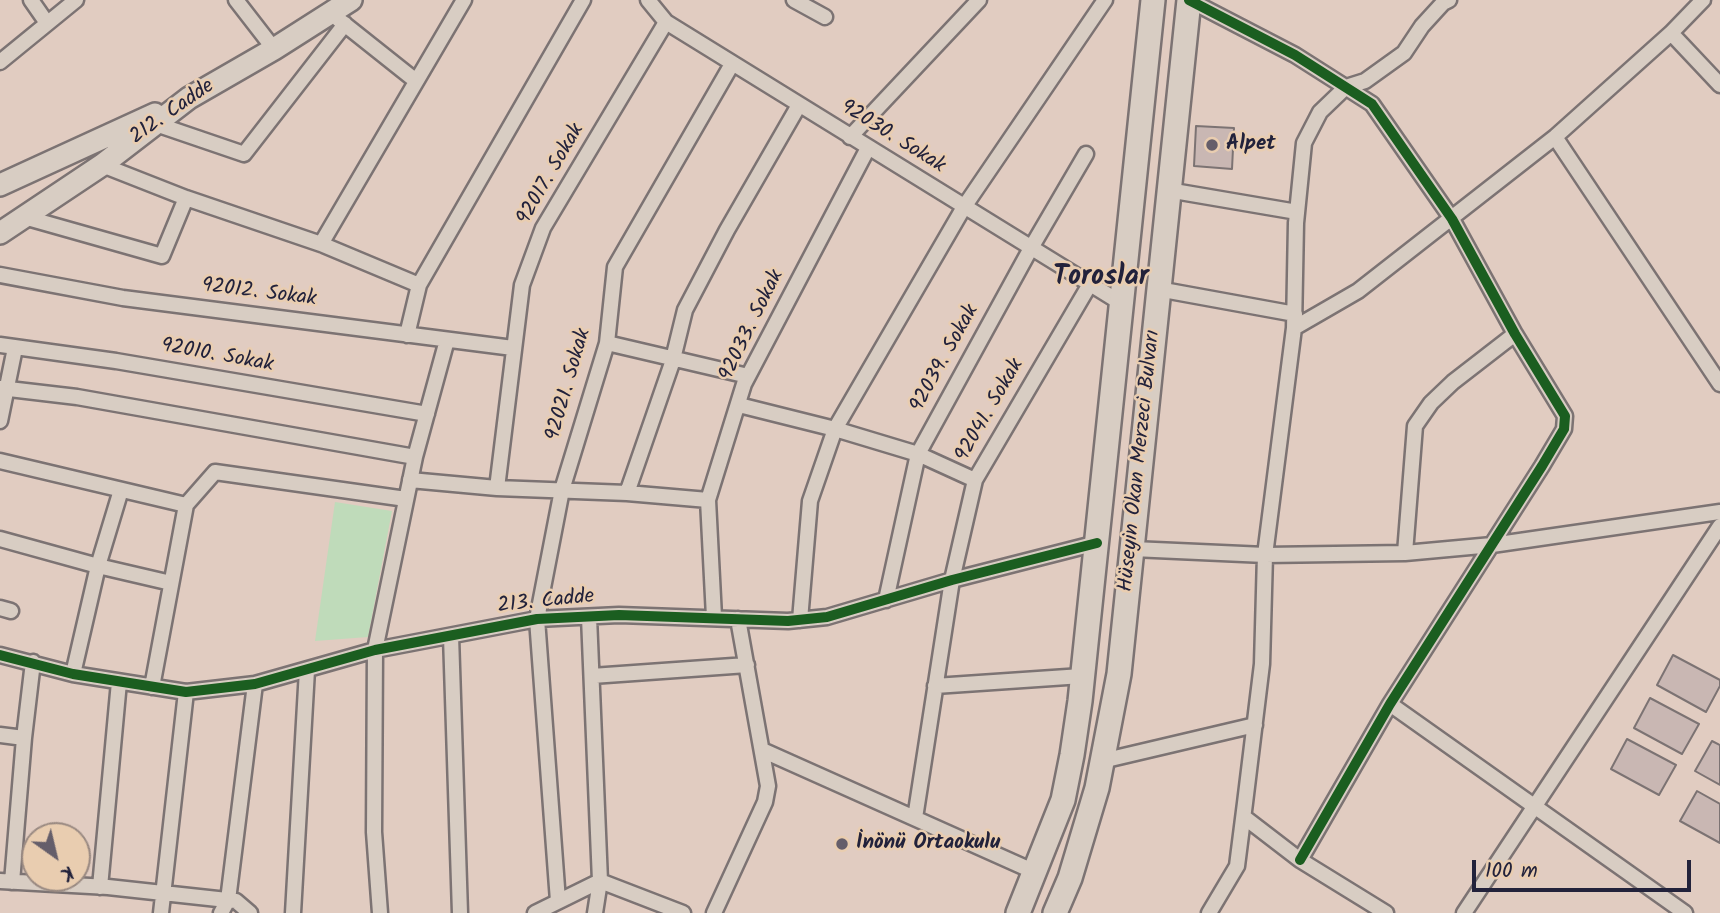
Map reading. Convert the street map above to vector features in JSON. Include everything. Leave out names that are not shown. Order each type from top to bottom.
[{"type":"main road","name":"Hüseyin Okan Merzeci Bulvarı","points":[[1018,913],[1063,800],[1072,755],[1097,543],[1153,0]]},
{"type":"main road","name":"Hüseyin Okan Merzeci Bulvarı","points":[[1055,913],[1070,878],[1097,788],[1119,674],[1189,0]]},
{"type":"street","points":[[31,0],[47,23]]},
{"type":"street","points":[[0,62],[76,0]]},
{"type":"street","points":[[236,0],[274,49]]},
{"type":"street","name":"212. Cadde","points":[[0,233],[102,165],[189,98],[274,49],[338,18],[351,0]]},
{"type":"street","points":[[321,244],[464,0]]},
{"type":"street","points":[[407,335],[419,285],[583,0]]},
{"type":"street","name":"92030. Sokak","points":[[648,0],[666,22],[1121,303]]},
{"type":"street","points":[[794,0],[825,17]]},
{"type":"street","points":[[850,137],[979,0]]},
{"type":"street","points":[[800,620],[810,501],[835,429],[964,207],[1105,0]]},
{"type":"street","points":[[1189,0],[1295,55],[1372,104],[1452,219],[1515,334],[1565,416],[1564,429],[1390,704],[1300,860]]},
{"type":"street","points":[[1422,26],[1429,0]]},
{"type":"street","points":[[1209,913],[1237,866],[1244,817],[1262,664],[1265,555],[1294,321],[1297,212],[1304,143],[1320,112],[1346,87],[1365,81],[1404,53],[1422,26],[1449,0]]},
{"type":"street","points":[[1158,289],[1294,321],[1357,290],[1555,137],[1671,33],[1703,0]]},
{"type":"street","points":[[156,124],[244,154],[338,18],[416,81]]},
{"type":"street","name":"92017. Sokak","points":[[497,488],[522,285],[543,228],[666,22]]},
{"type":"street","points":[[1671,33],[1720,85]]},
{"type":"street","name":"92021. Sokak","points":[[558,901],[537,619],[562,490],[607,343],[615,267],[732,64]]},
{"type":"street","points":[[0,185],[189,98]]},
{"type":"street","points":[[627,493],[673,358],[685,310],[727,230],[799,105]]},
{"type":"street","points":[[1555,137],[1720,384]]},
{"type":"street","name":"92033. Sokak","points":[[714,617],[708,500],[738,405],[748,376],[868,148]]},
{"type":"street","name":"92039. Sokak","points":[[886,600],[918,454],[1031,248],[1086,155]]},
{"type":"street","points":[[102,165],[186,198],[321,244],[419,285]]},
{"type":"street","points":[[1168,190],[1297,212]]},
{"type":"street","points":[[24,217],[162,256],[186,198]]},
{"type":"street","name":"92012. Sokak","points":[[0,275],[123,298],[513,348]]},
{"type":"street","name":"92041. Sokak","points":[[915,818],[952,580],[975,480],[1090,284]]},
{"type":"street","points":[[1405,553],[1415,426],[1430,402],[1515,334]]},
{"type":"street","points":[[380,913],[374,832],[375,650],[415,457],[447,340]]},
{"type":"street","points":[[607,343],[748,376]]},
{"type":"street","points":[[0,421],[7,347]]},
{"type":"street","name":"92010. Sokak","points":[[7,347],[116,361],[426,414]]},
{"type":"street","points":[[3,389],[77,397],[415,457]]},
{"type":"street","points":[[738,405],[835,429],[918,454],[975,480]]},
{"type":"street","points":[[0,461],[186,505]]},
{"type":"street","points":[[152,687],[186,505],[215,472],[406,499]]},
{"type":"street","points":[[410,480],[497,488],[627,493],[708,500]]},
{"type":"street","points":[[73,674],[97,566],[121,490]]},
{"type":"street","points":[[1133,549],[1265,555],[1405,553],[1492,545],[1720,512]]},
{"type":"street","points":[[1464,913],[1720,526]]},
{"type":"street","points":[[0,539],[171,583]]},
{"type":"street","name":"213. Cadde","points":[[0,655],[73,674],[186,692],[255,684],[375,650],[537,619],[714,617],[800,620],[827,617],[952,580],[1097,543]]},
{"type":"street","points":[[589,617],[600,881],[595,913]]},
{"type":"street","points":[[714,913],[765,802],[768,786],[738,619]]},
{"type":"street","points":[[451,636],[460,913]]},
{"type":"street","points":[[33,662],[6,882],[163,893],[225,906],[236,901],[250,913]]},
{"type":"street","points":[[592,676],[747,665]]},
{"type":"street","points":[[293,913],[307,670]]},
{"type":"street","points":[[935,686],[1082,676]]},
{"type":"street","points":[[100,887],[119,682]]},
{"type":"street","points":[[225,906],[255,684]]},
{"type":"street","points":[[161,913],[186,692]]},
{"type":"street","points":[[1390,704],[1685,913]]},
{"type":"street","points":[[1102,761],[1255,725]]},
{"type":"street","points":[[0,735],[24,738]]},
{"type":"street","points":[[762,750],[1035,872]]},
{"type":"street","points":[[1244,817],[1300,860],[1386,913]]},
{"type":"street","points":[[535,913],[600,881],[683,913]]},
{"type":"green space","points":[[335,502],[392,511],[368,637],[315,641]]},
{"type":"building","points":[[1196,126],[1234,128],[1232,169],[1194,166]]},
{"type":"building","points":[[1673,655],[1720,680],[1720,686],[1706,712],[1657,685]]},
{"type":"building","points":[[1650,698],[1699,724],[1682,754],[1634,728]]},
{"type":"building","points":[[1627,739],[1676,765],[1659,795],[1611,769]]},
{"type":"building","points":[[1712,741],[1720,745],[1720,785],[1695,771]]},
{"type":"building","points":[[1697,791],[1720,804],[1720,843],[1680,821]]},
{"type":"cycle path","points":[[1189,0],[1295,55],[1372,104],[1452,219],[1515,334],[1565,416],[1564,429],[1542,466],[1390,704],[1300,860]]},
{"type":"cycle path","points":[[0,655],[73,674],[186,692],[255,684],[375,650],[537,619],[619,615],[788,621],[827,617],[952,580],[1097,543]]},
{"type":"place","name":"Alpet","points":[[1212,145]]},
{"type":"place","name":"İnönü Ortaokulu","points":[[842,844]]},
{"type":"district","name":"Toroslar","points":[[1101,279]]}]
